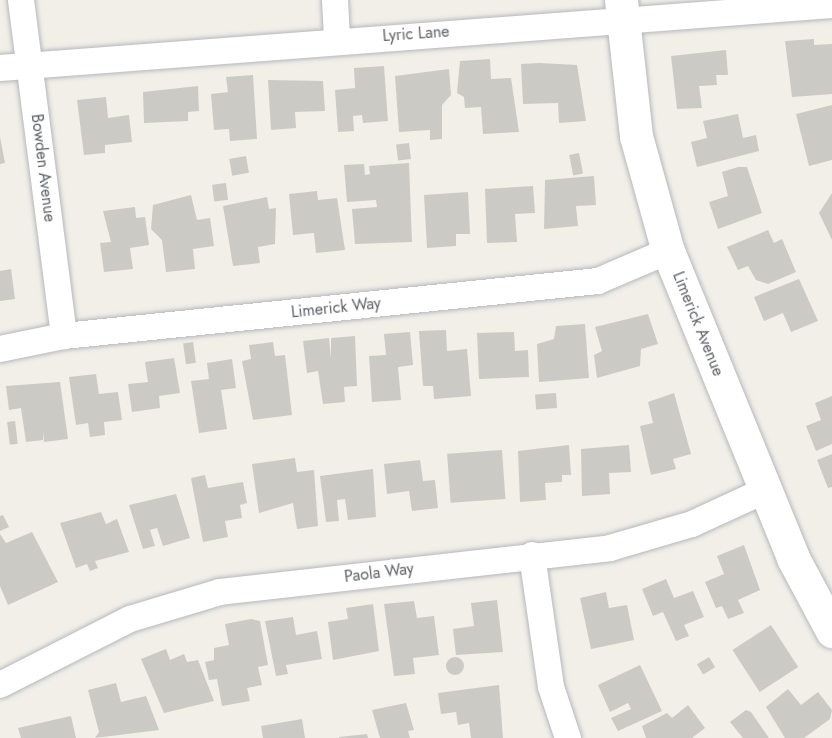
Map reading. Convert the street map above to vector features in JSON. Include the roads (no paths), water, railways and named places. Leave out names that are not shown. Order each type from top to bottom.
[{"type":"main road","name":"Limerick Avenue","points":[[622,11],[636,136],[668,251],[793,558],[832,631]]},
{"type":"street","name":"Bowden Avenue","points":[[21,0],[64,336]]},
{"type":"street","points":[[335,0],[337,39]]},
{"type":"street","name":"Lyric Lane","points":[[0,68],[337,39],[622,11],[832,5]]},
{"type":"street","name":"Limerick Way","points":[[0,349],[64,336],[598,281],[668,251]]},
{"type":"street","name":"Paola Way","points":[[0,685],[130,619],[220,592],[610,548],[692,524],[766,490]]},
{"type":"street","points":[[532,555],[551,687],[568,738]]}]
